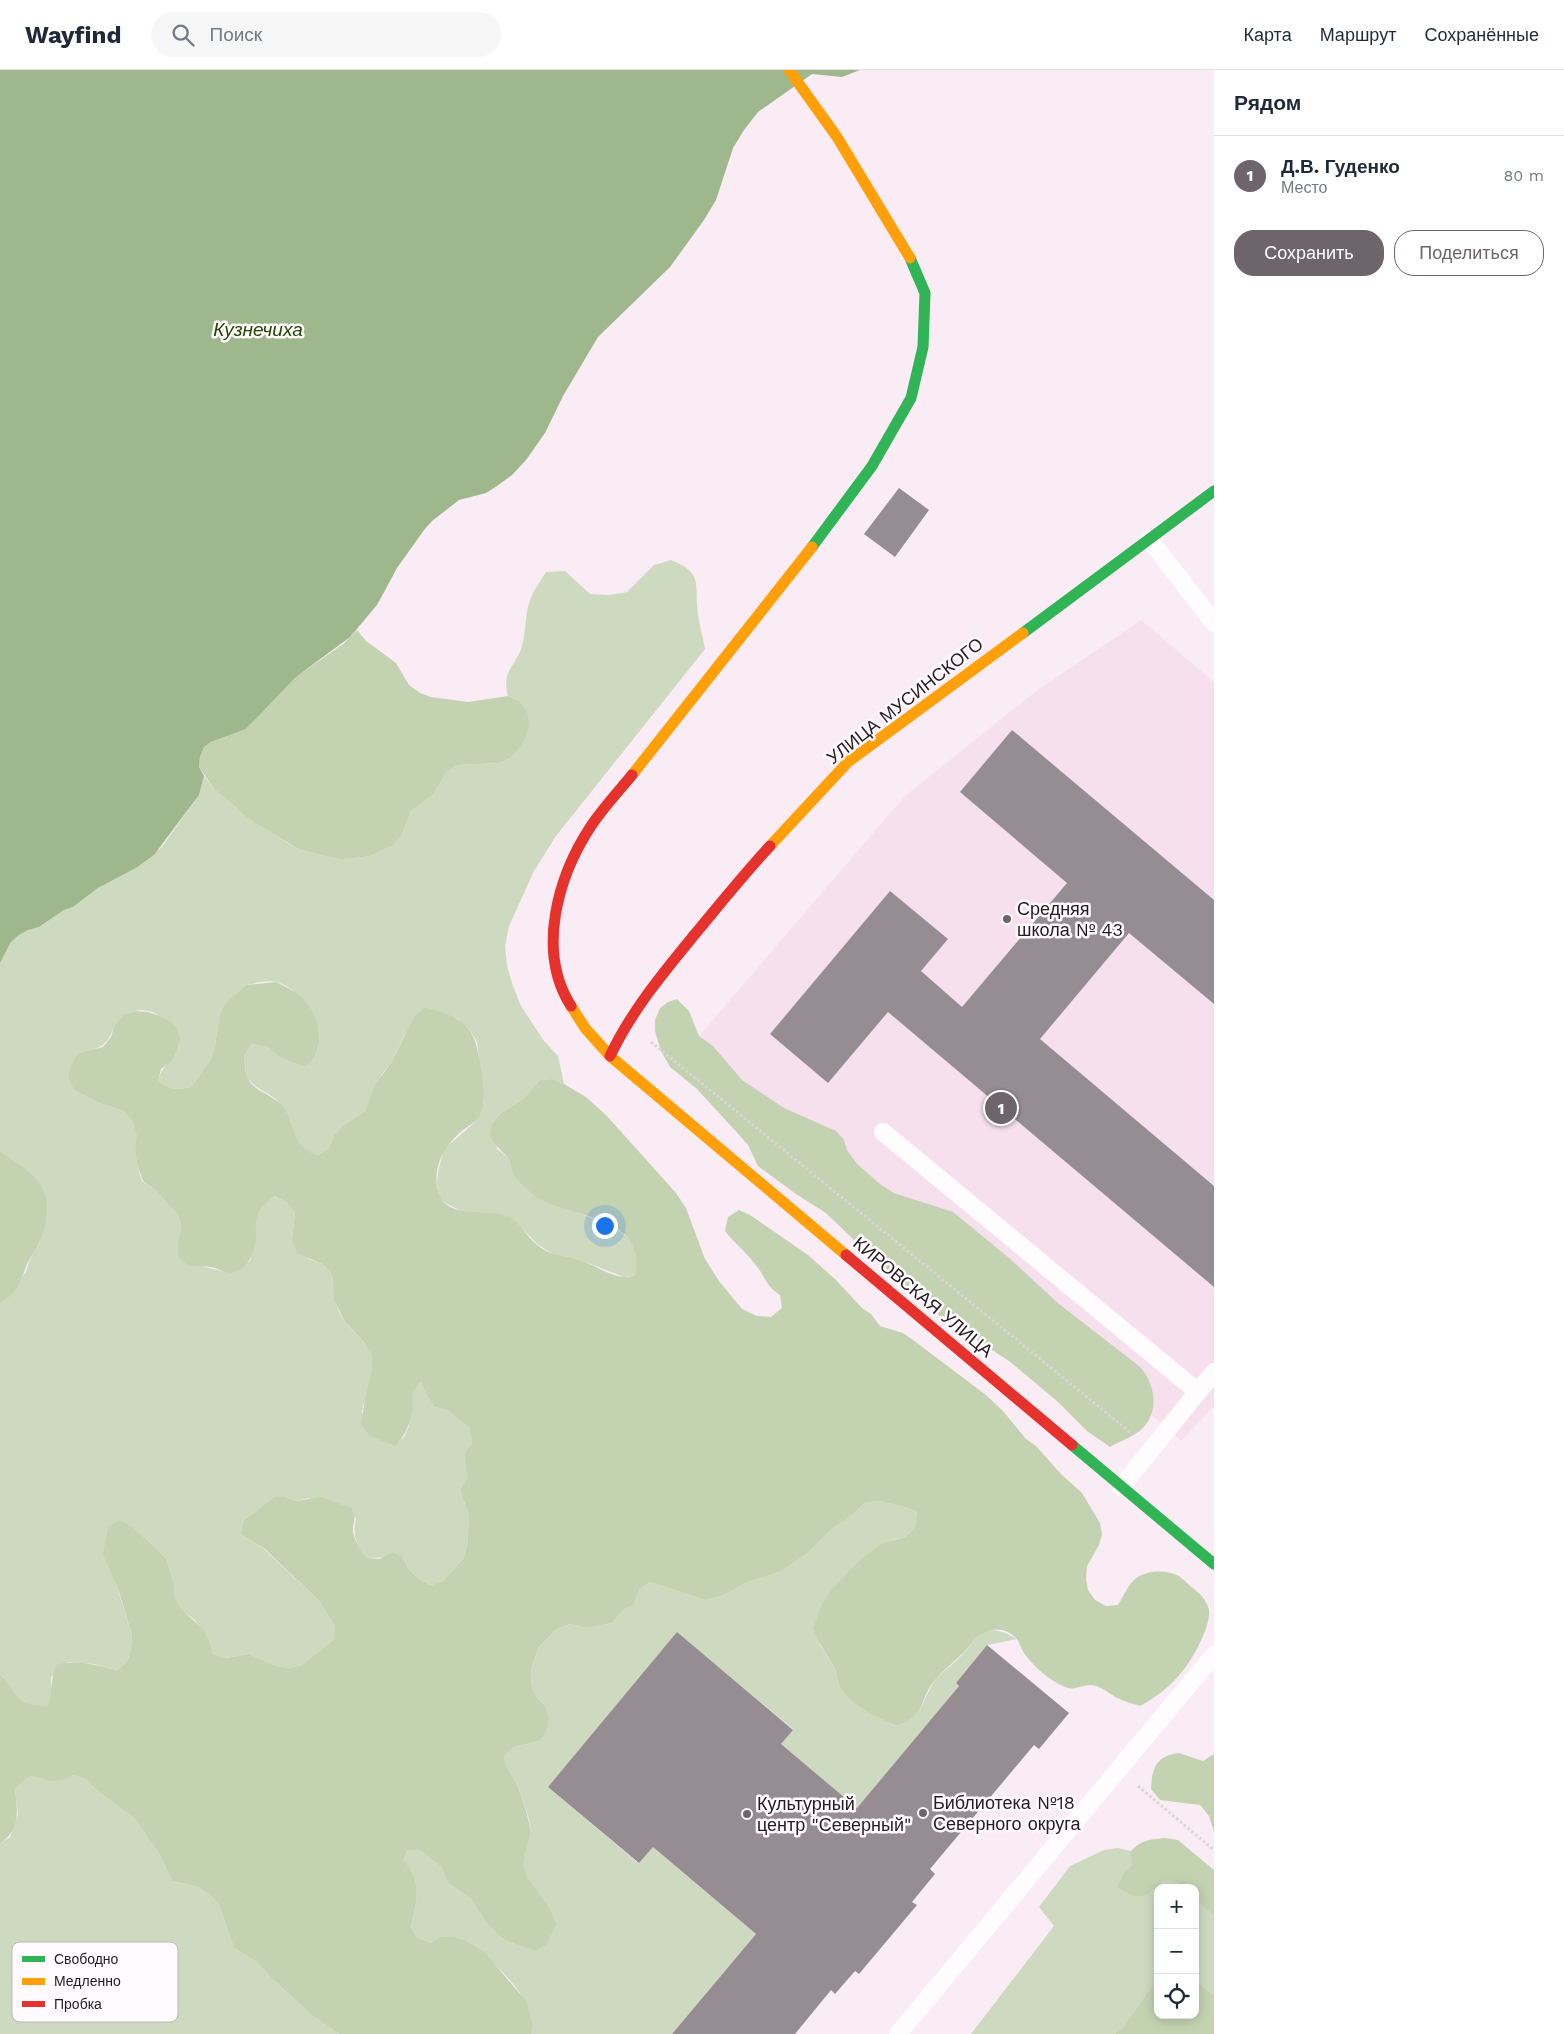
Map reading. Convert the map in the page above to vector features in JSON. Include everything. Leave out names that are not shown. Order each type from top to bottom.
[{"type":"street","name":"КИРОВСКАЯ УЛИЦА","points":[[788,70],[837,137],[906,249],[925,293],[923,347],[911,398],[872,466],[814,545],[590,826],[573,857],[557,901],[554,922],[557,972],[571,1011],[595,1042],[610,1056],[1214,1564]]},
{"type":"street","name":"УЛИЦА МУСИНСКОГО","points":[[610,1056],[622,1031],[648,991],[749,869],[848,762],[1214,491]]},
{"type":"lane","points":[[1149,539],[1214,623]]},
{"type":"lane","points":[[884,1132],[1198,1392]]},
{"type":"lane","points":[[1121,1487],[1214,1372]]},
{"type":"lane","points":[[898,2034],[1214,1655]]},
{"type":"path","points":[[645,1038],[1151,1450]]},
{"type":"path","points":[[1117,1769],[1214,1850]]},
{"type":"shaded area","points":[[671,560],[689,570],[693,575],[705,649],[556,836],[534,871],[509,926],[505,946],[507,966],[513,986],[521,1006],[544,1041],[558,1056],[564,1084],[552,1079],[540,1080],[523,1099],[501,1113],[492,1123],[497,1149],[508,1158],[512,1171],[522,1185],[533,1195],[612,1226],[627,1237],[636,1248],[638,1262],[635,1275],[624,1277],[583,1261],[559,1257],[538,1245],[519,1225],[459,1210],[447,1204],[439,1197],[438,1172],[444,1149],[474,1123],[484,1102],[477,1042],[470,1030],[458,1019],[425,1007],[404,1036],[392,1061],[382,1074],[365,1111],[343,1126],[334,1135],[329,1148],[318,1155],[306,1151],[297,1143],[292,1132],[291,1121],[276,1099],[255,1086],[247,1078],[244,1056],[252,1044],[268,1047],[279,1057],[304,1067],[315,1056],[319,1045],[316,1023],[304,1002],[287,986],[270,981],[246,985],[219,1018],[211,1059],[191,1087],[181,1089],[165,1086],[158,1080],[161,1072],[176,1053],[179,1039],[178,1029],[153,1012],[135,1011],[125,1017],[115,1024],[106,1042],[98,1048],[78,1053],[68,1077],[74,1090],[99,1103],[124,1111],[133,1122],[138,1136],[135,1150],[142,1181],[154,1189],[178,1215],[181,1228],[178,1242],[188,1266],[201,1266],[229,1273],[250,1261],[256,1237],[254,1226],[257,1215],[264,1204],[273,1196],[286,1202],[295,1212],[292,1240],[309,1259],[322,1264],[332,1274],[338,1311],[345,1322],[367,1345],[372,1355],[372,1375],[362,1412],[395,1445],[404,1437],[409,1426],[412,1391],[421,1382],[426,1395],[435,1407],[449,1411],[471,1428],[472,1443],[464,1454],[467,1477],[460,1490],[469,1516],[467,1546],[463,1559],[443,1581],[431,1585],[420,1580],[408,1568],[403,1557],[367,1558],[356,1540],[354,1530],[356,1518],[309,1498],[297,1501],[286,1497],[274,1497],[243,1521],[241,1534],[264,1549],[320,1602],[335,1627],[333,1640],[302,1665],[289,1668],[276,1666],[249,1654],[224,1658],[213,1654],[210,1642],[195,1620],[180,1609],[175,1598],[174,1583],[166,1558],[134,1528],[114,1578],[132,1635],[131,1649],[127,1662],[117,1670],[94,1664],[68,1662],[51,1677],[51,1692],[48,1705],[29,1704],[23,1701],[0,1674],[0,1302],[26,1272],[30,1259],[39,1244],[46,1219],[47,1205],[24,1168],[0,1151],[0,963],[11,942],[19,935],[39,927],[64,910],[73,907],[98,888],[136,868],[161,848],[199,795],[204,776],[214,789],[236,808],[300,850],[342,860],[370,856],[394,845],[402,835],[411,811],[433,795],[446,773],[457,765],[498,763],[519,701],[508,696],[506,680],[522,646],[529,602],[546,572],[565,571],[590,594],[609,595],[627,592],[654,565]]},
{"type":"shaded area","name":"Средняя школа № 43","points":[[1141,620],[1214,682],[1214,1406],[1181,1441],[1168,1428],[695,1041],[905,796],[1035,692]]},
{"type":"shaded area","points":[[357,630],[366,641],[396,663],[409,685],[420,693],[431,697],[468,702],[508,696],[519,701],[527,711],[529,724],[526,737],[511,757],[498,763],[457,765],[446,773],[433,795],[411,811],[402,835],[394,845],[370,856],[342,860],[300,850],[248,818],[214,789],[199,767],[204,747],[211,742],[246,729],[296,677],[343,644]]},
{"type":"shaded area","points":[[276,982],[297,993],[307,1003],[318,1025],[318,1049],[313,1059],[304,1067],[279,1057],[268,1047],[252,1044],[244,1056],[246,1071],[248,1079],[255,1087],[276,1100],[284,1108],[295,1136],[302,1147],[318,1155],[329,1148],[334,1135],[343,1126],[365,1111],[375,1085],[392,1061],[414,1017],[425,1007],[452,1016],[468,1028],[473,1036],[477,1046],[484,1094],[478,1118],[451,1141],[439,1162],[437,1186],[440,1197],[447,1205],[465,1211],[507,1216],[519,1225],[532,1241],[548,1252],[585,1262],[619,1276],[635,1275],[636,1255],[629,1240],[617,1229],[601,1221],[546,1202],[532,1194],[516,1177],[508,1158],[490,1136],[492,1123],[501,1113],[523,1099],[540,1080],[552,1079],[586,1097],[606,1115],[676,1193],[686,1208],[705,1259],[719,1281],[742,1309],[757,1316],[771,1317],[782,1308],[780,1295],[771,1287],[759,1269],[725,1231],[728,1217],[739,1210],[750,1215],[808,1255],[836,1280],[862,1308],[871,1314],[880,1326],[903,1333],[986,1395],[1003,1411],[1026,1439],[1036,1446],[1061,1474],[1082,1493],[1100,1523],[1102,1534],[1099,1545],[1087,1566],[1086,1579],[1088,1590],[1095,1600],[1106,1606],[1118,1605],[1135,1579],[1156,1571],[1168,1572],[1179,1576],[1199,1594],[1208,1606],[1208,1620],[1198,1647],[1185,1668],[1161,1693],[1140,1706],[1115,1697],[1091,1685],[1072,1688],[1059,1684],[1042,1673],[1032,1663],[1017,1639],[1011,1634],[1005,1631],[993,1630],[976,1639],[940,1674],[930,1686],[918,1712],[906,1722],[896,1726],[872,1714],[857,1705],[844,1692],[838,1683],[836,1671],[813,1629],[822,1604],[832,1589],[860,1560],[881,1544],[905,1537],[915,1527],[917,1512],[879,1501],[865,1503],[846,1520],[835,1526],[808,1553],[782,1571],[745,1583],[718,1597],[705,1600],[650,1582],[640,1589],[634,1604],[622,1611],[612,1623],[587,1628],[570,1624],[557,1629],[538,1648],[531,1671],[532,1687],[537,1698],[545,1706],[548,1717],[547,1730],[539,1741],[514,1747],[504,1756],[508,1769],[519,1790],[529,1823],[530,1833],[524,1860],[525,1871],[531,1883],[548,1905],[556,1924],[546,1945],[535,1951],[509,1942],[497,1934],[487,1924],[471,1899],[447,1882],[442,1868],[420,1850],[407,1850],[404,1861],[416,1885],[417,1893],[411,1928],[417,1938],[430,1943],[441,1937],[453,1937],[465,1940],[485,1953],[527,2002],[532,2024],[531,2034],[339,2034],[313,2016],[269,1976],[257,1962],[234,1948],[219,1905],[210,1895],[198,1887],[172,1881],[160,1855],[135,1819],[95,1789],[86,1779],[73,1775],[54,1781],[33,1776],[22,1782],[15,1790],[17,1814],[14,1827],[7,1839],[0,1844],[0,1674],[23,1701],[29,1704],[48,1705],[56,1665],[79,1663],[117,1670],[127,1662],[131,1649],[132,1635],[119,1592],[103,1554],[108,1527],[119,1520],[134,1528],[166,1558],[174,1583],[175,1598],[181,1609],[202,1628],[210,1642],[213,1654],[225,1658],[249,1654],[276,1666],[289,1668],[302,1665],[333,1640],[335,1627],[320,1602],[265,1549],[241,1534],[243,1521],[274,1497],[286,1497],[297,1501],[321,1497],[351,1508],[354,1519],[354,1536],[358,1546],[367,1558],[380,1559],[392,1552],[403,1557],[408,1568],[420,1580],[431,1585],[443,1581],[463,1559],[467,1546],[469,1516],[460,1490],[467,1477],[464,1454],[472,1443],[470,1428],[449,1411],[435,1407],[426,1395],[421,1382],[413,1391],[412,1414],[408,1427],[395,1446],[370,1436],[361,1425],[372,1370],[372,1355],[364,1342],[345,1322],[334,1300],[332,1274],[322,1264],[297,1253],[292,1240],[295,1212],[286,1202],[274,1196],[264,1205],[256,1220],[256,1239],[249,1261],[236,1272],[224,1272],[212,1267],[188,1266],[178,1256],[181,1228],[178,1215],[154,1189],[143,1181],[137,1164],[135,1150],[137,1136],[133,1122],[124,1111],[99,1103],[74,1090],[68,1078],[71,1065],[78,1053],[103,1047],[111,1037],[115,1024],[124,1015],[136,1011],[160,1016],[170,1021],[178,1029],[180,1040],[177,1051],[171,1062],[161,1069],[158,1080],[165,1086],[173,1088],[191,1087],[211,1059],[219,1018],[225,1004],[246,985]]},
{"type":"shaded area","points":[[677,999],[689,1011],[699,1036],[713,1046],[742,1080],[784,1108],[836,1131],[844,1140],[847,1150],[857,1164],[880,1184],[894,1193],[953,1212],[1008,1257],[1059,1304],[1139,1366],[1148,1379],[1153,1395],[1152,1412],[1144,1427],[1132,1436],[1110,1447],[1087,1431],[1058,1402],[1009,1361],[937,1314],[890,1275],[826,1213],[758,1166],[748,1145],[697,1089],[670,1067],[661,1051],[655,1031],[655,1020],[660,1008],[668,1002]]},
{"type":"shaded area","points":[[0,1151],[24,1168],[40,1183],[47,1202],[45,1225],[41,1239],[30,1258],[17,1288],[2,1302],[0,1302]]},
{"type":"shaded area","points":[[879,1501],[917,1512],[915,1527],[905,1537],[893,1540],[860,1560],[851,1570],[820,1645],[835,1669],[838,1684],[870,1712],[895,1726],[916,1714],[936,1679],[956,1661],[976,1638],[988,1631],[996,1630],[1017,1639],[987,1645],[956,1683],[959,1686],[857,1808],[781,1744],[793,1729],[677,1633],[548,1787],[638,1863],[653,1847],[756,1934],[672,2034],[531,2034],[531,2023],[520,1993],[503,1972],[477,1948],[464,1940],[455,1938],[446,1938],[430,1943],[417,1939],[411,1928],[417,1894],[414,1878],[404,1862],[407,1850],[420,1850],[442,1868],[447,1882],[471,1899],[487,1924],[497,1934],[509,1942],[535,1951],[543,1899],[532,1886],[524,1869],[524,1858],[530,1837],[530,1824],[519,1790],[508,1769],[504,1756],[514,1747],[539,1741],[545,1706],[537,1698],[532,1687],[531,1672],[538,1648],[557,1629],[570,1624],[587,1628],[612,1623],[622,1611],[634,1604],[640,1589],[650,1582],[705,1600],[718,1597],[745,1583],[782,1571],[808,1553],[835,1526],[846,1520],[865,1503]]},
{"type":"shaded area","points":[[1179,1753],[1203,1761],[1214,1754],[1214,1832],[1209,1816],[1200,1805],[1160,1800],[1151,1789],[1154,1769],[1160,1760]]},
{"type":"shaded area","points":[[36,1775],[54,1779],[73,1775],[86,1779],[95,1789],[135,1819],[160,1855],[172,1881],[198,1887],[210,1895],[219,1905],[234,1948],[257,1962],[269,1976],[313,2016],[339,2034],[0,2034],[0,1844],[10,1837],[18,1814],[15,1790],[23,1779]]},
{"type":"shaded area","points":[[1155,1839],[1178,1840],[1214,1870],[1214,1916],[1199,1903],[1199,1884],[1178,1884],[1176,1882],[1163,1881],[1160,1884],[1154,1884],[1154,1890],[1141,1896],[1130,1894],[1117,1887],[1122,1875],[1132,1865],[1131,1851],[1139,1844]]},
{"type":"shaded area","points":[[1118,1848],[1131,1851],[1133,1865],[1122,1875],[1117,1887],[1154,1891],[1154,1984],[1124,2026],[1115,2034],[971,2034],[1054,1926],[1039,1907],[1070,1866],[1104,1850]]},
{"type":"shaded area","points":[[1163,1881],[1176,1882],[1178,1884],[1160,1884]]},
{"type":"shaded area","points":[[1199,1903],[1214,1916],[1214,1996],[1199,1983]]},
{"type":"shaded area","points":[[1154,1983],[1154,2019],[1199,2019],[1199,1983],[1214,1996],[1214,2034],[1115,2034],[1124,2026]]},
{"type":"water","name":"Кузнечиха","points":[[0,70],[860,70],[842,77],[812,74],[758,112],[733,148],[716,200],[704,220],[670,267],[598,337],[563,396],[545,433],[526,460],[512,475],[497,486],[486,493],[459,500],[432,521],[397,568],[377,605],[350,637],[296,677],[246,729],[211,742],[204,747],[199,767],[204,776],[199,795],[154,855],[136,868],[98,888],[73,907],[64,910],[39,927],[19,935],[11,942],[0,963]]},
{"type":"building","points":[[899,488],[929,510],[895,557],[864,534]]},
{"type":"building","points":[[1012,730],[1214,900],[1214,1004],[1129,933],[1040,1039],[1214,1186],[1214,1287],[888,1012],[828,1083],[770,1034],[890,891],[948,939],[921,971],[962,1007],[1067,883],[960,792]]},
{"type":"building","points":[[677,1632],[793,1730],[781,1744],[857,1808],[959,1686],[956,1683],[987,1645],[1069,1713],[1039,1749],[1034,1745],[930,1869],[935,1874],[912,1902],[917,1905],[859,1974],[855,1971],[835,1994],[831,1990],[795,2034],[672,2034],[756,1934],[653,1847],[639,1863],[548,1787]]},
{"type":"traffic: fast","points":[[812,547],[872,466],[911,398],[923,347],[925,293],[910,258]]},
{"type":"traffic: fast","points":[[1023,633],[1214,491]]},
{"type":"traffic: fast","points":[[1072,1445],[1214,1564]]},
{"type":"traffic: slow","points":[[789,70],[837,137],[910,258]]},
{"type":"traffic: slow","points":[[632,775],[812,547]]},
{"type":"traffic: slow","points":[[770,846],[848,762],[1023,633]]},
{"type":"traffic: slow","points":[[571,1006],[585,1028],[610,1056],[846,1255]]},
{"type":"traffic: jam","points":[[571,1006],[560,985],[555,962],[553,938],[561,890],[569,867],[591,826],[632,775]]},
{"type":"traffic: jam","points":[[610,1056],[638,1007],[660,978],[732,889],[770,846]]},
{"type":"traffic: jam","points":[[846,1255],[1072,1445]]},
{"type":"place","name":"Средняя школа № 43","points":[[1007,919]]},
{"type":"place","name":"Д.В. Гуденко","points":[[1001,1108]]},
{"type":"place","name":"Библиотека №18 Северного округа","points":[[923,1813]]},
{"type":"place","name":"Культурный центр \"Северный\"","points":[[747,1814]]}]
